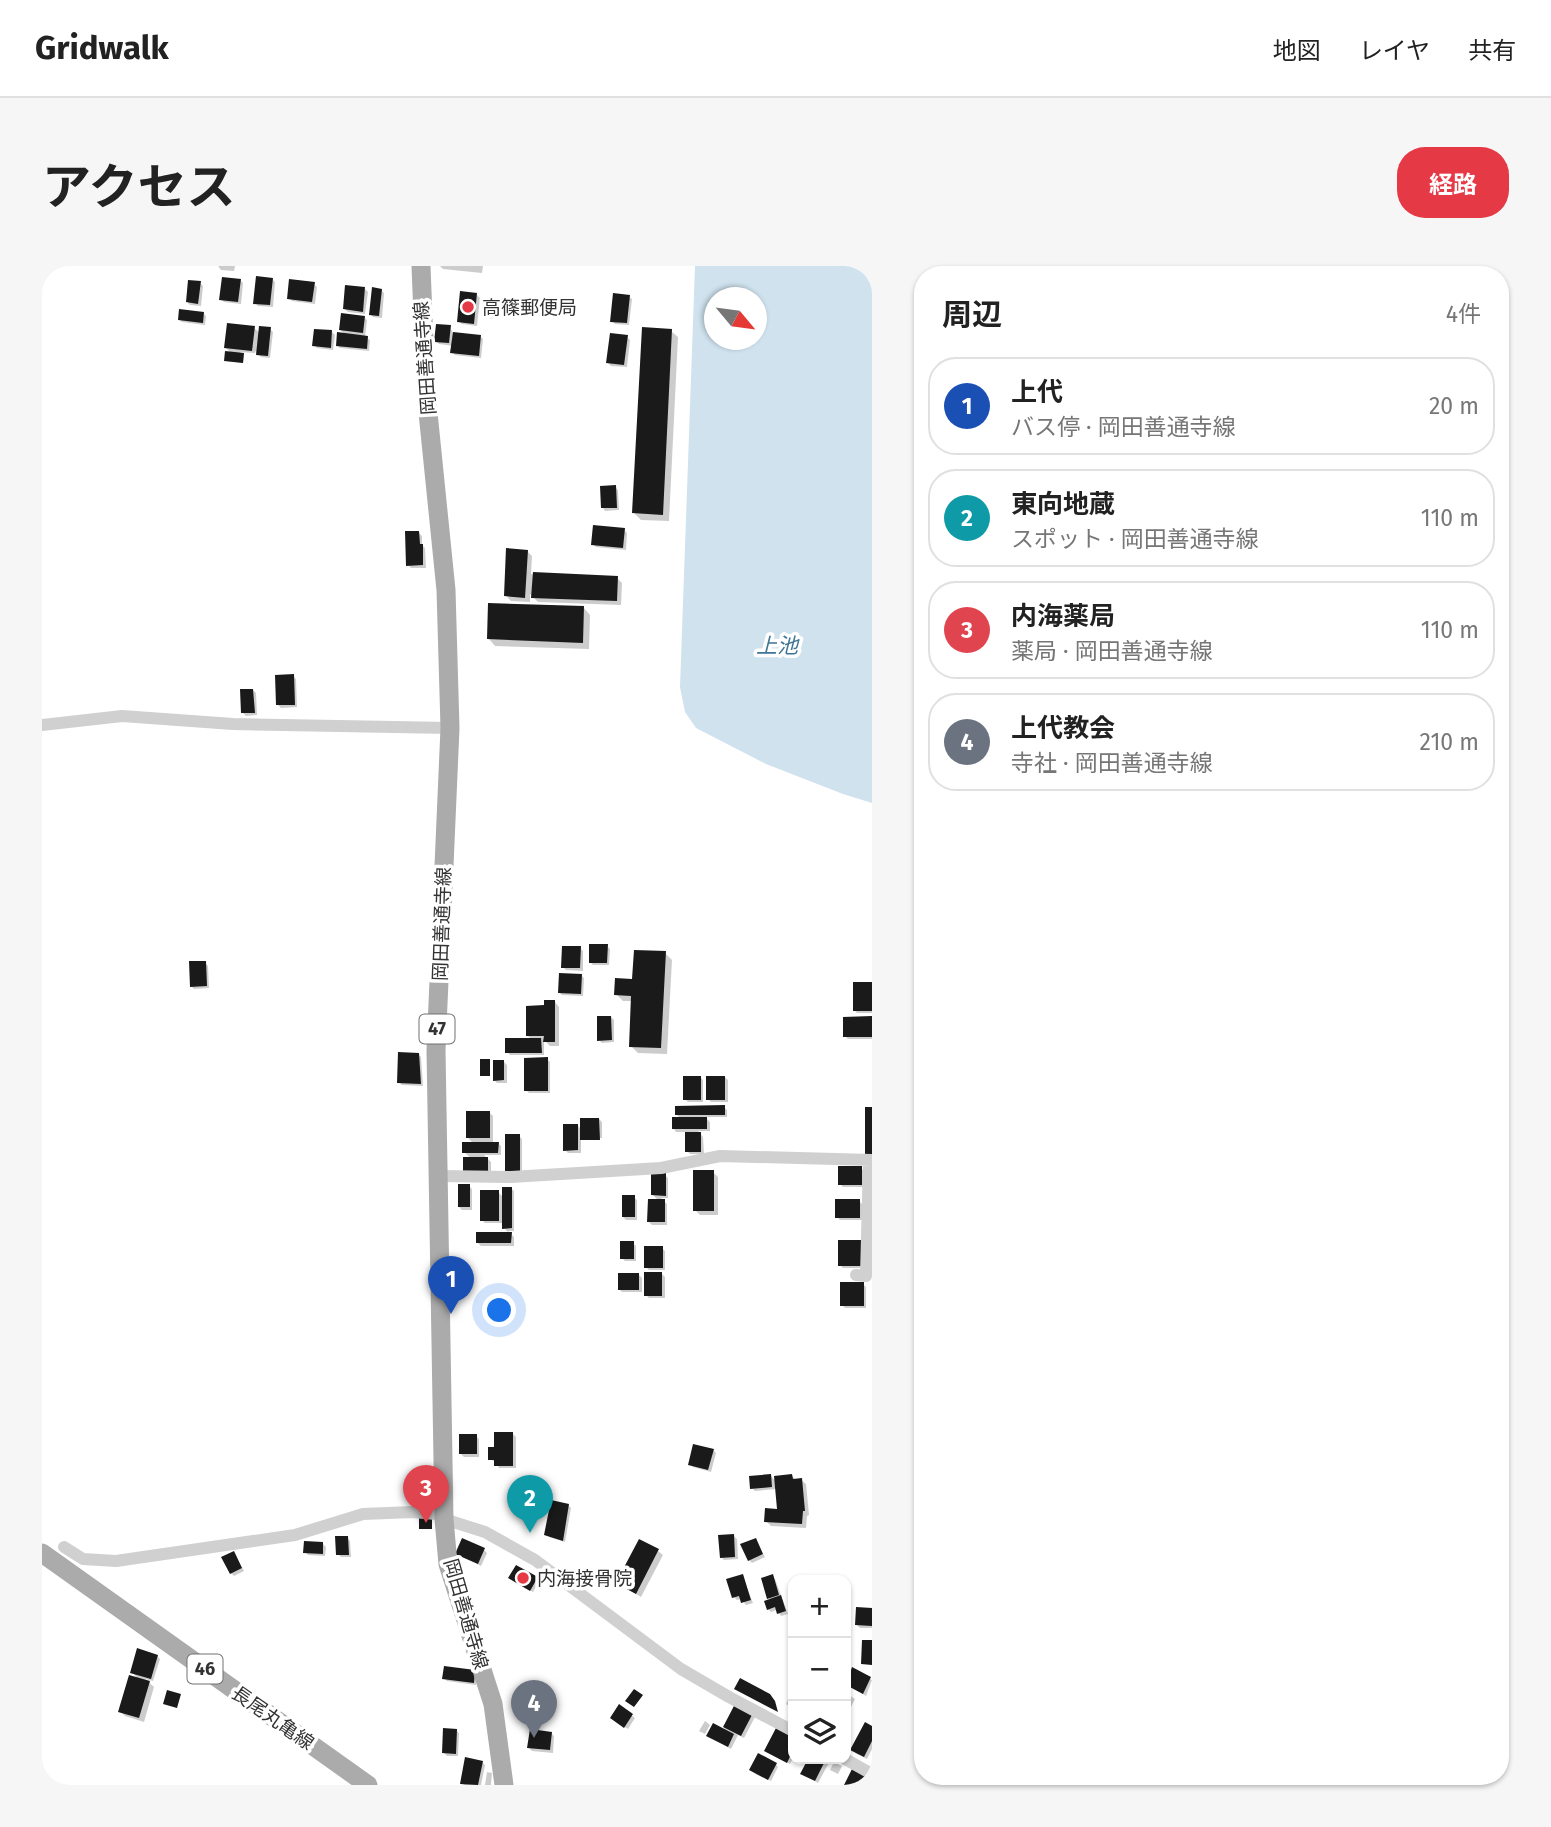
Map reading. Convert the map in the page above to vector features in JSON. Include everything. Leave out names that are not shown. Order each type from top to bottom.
[{"type":"main road","name":"岡田善通寺線","points":[[421,266],[426,393],[446,590],[450,729],[436,1050],[444,1519],[448,1564],[493,1704],[504,1785]]},
{"type":"main road","name":"長尾丸亀線","points":[[42,1553],[78,1567],[368,1785]]},
{"type":"street","points":[[42,724],[122,716],[233,724],[450,729]]},
{"type":"street","points":[[439,1176],[511,1177],[648,1169],[720,1156],[870,1160],[864,1276]]},
{"type":"street","points":[[64,1547],[78,1567],[295,1535],[363,1514],[436,1514],[485,1532],[535,1560],[681,1669],[788,1728]]},
{"type":"street","points":[[851,1762],[872,1774]]},
{"type":"water","name":"上池","points":[[695,266],[872,266],[872,803],[766,764],[696,728],[685,712],[680,687]]},
{"type":"building","points":[[256,276],[273,278],[270,305],[253,304]]},
{"type":"building","points":[[222,277],[241,279],[238,302],[219,300]]},
{"type":"building","points":[[289,279],[315,282],[312,302],[287,299]]},
{"type":"building","points":[[188,280],[201,281],[198,304],[186,302]]},
{"type":"building","points":[[345,285],[365,287],[363,312],[343,309]]},
{"type":"building","points":[[372,287],[382,289],[379,316],[369,315]]},
{"type":"building","points":[[460,291],[477,293],[474,324],[457,322]]},
{"type":"building","points":[[613,293],[630,295],[627,323],[610,322]]},
{"type":"building","points":[[484,297],[498,299],[496,317],[482,316]]},
{"type":"building","points":[[179,309],[204,312],[203,323],[178,320]]},
{"type":"building","points":[[341,313],[365,316],[363,333],[339,330]]},
{"type":"building","points":[[227,323],[255,326],[252,351],[224,348]]},
{"type":"building","points":[[436,324],[451,325],[449,343],[434,342]]},
{"type":"building","points":[[259,326],[271,327],[268,356],[256,355]]},
{"type":"building","points":[[642,327],[672,329],[663,515],[632,513]]},
{"type":"building","points":[[314,329],[332,330],[331,348],[312,346]]},
{"type":"building","points":[[337,332],[368,336],[367,349],[336,346]]},
{"type":"building","points":[[453,332],[481,335],[479,356],[450,353]]},
{"type":"building","points":[[610,333],[628,335],[624,365],[606,363]]},
{"type":"building","points":[[225,351],[244,353],[243,363],[224,361]]},
{"type":"building","points":[[616,485],[617,508],[601,508],[600,486]]},
{"type":"building","points":[[593,525],[625,528],[623,548],[591,545]]},
{"type":"building","points":[[405,531],[419,531],[420,544],[423,544],[423,565],[406,566]]},
{"type":"building","points":[[506,548],[528,550],[525,598],[504,596]]},
{"type":"building","points":[[533,572],[618,576],[617,601],[531,598]]},
{"type":"building","points":[[488,603],[584,606],[583,643],[487,639]]},
{"type":"building","points":[[294,674],[295,705],[276,705],[275,675]]},
{"type":"building","points":[[240,689],[253,689],[255,713],[241,713]]},
{"type":"building","points":[[589,944],[608,944],[607,963],[589,963]]},
{"type":"building","points":[[562,946],[581,946],[580,968],[561,968]]},
{"type":"building","points":[[634,950],[666,951],[661,1048],[629,1047],[631,996],[614,995],[615,978],[632,979]]},
{"type":"building","points":[[189,961],[206,961],[207,986],[190,987]]},
{"type":"building","points":[[559,973],[582,974],[581,994],[558,993]]},
{"type":"building","points":[[853,982],[872,982],[872,1011],[853,1011]]},
{"type":"building","points":[[544,1000],[555,1000],[555,1042],[543,1042],[544,1036],[526,1036],[526,1006],[544,1005]]},
{"type":"building","points":[[597,1016],[611,1016],[612,1040],[597,1041]]},
{"type":"building","points":[[872,1016],[872,1037],[843,1037],[843,1017]]},
{"type":"building","points":[[505,1038],[541,1038],[542,1053],[505,1053]]},
{"type":"building","points":[[398,1052],[419,1053],[421,1084],[397,1083]]},
{"type":"building","points":[[548,1057],[548,1091],[524,1091],[524,1058]]},
{"type":"building","points":[[480,1059],[490,1059],[490,1076],[480,1076]]},
{"type":"building","points":[[493,1060],[504,1060],[504,1080],[493,1081]]},
{"type":"building","points":[[683,1076],[701,1076],[701,1100],[683,1100]]},
{"type":"building","points":[[706,1076],[725,1076],[725,1100],[706,1100]]},
{"type":"building","points":[[725,1105],[725,1115],[675,1115],[675,1106]]},
{"type":"building","points":[[865,1107],[872,1107],[872,1155],[865,1155]]},
{"type":"building","points":[[466,1111],[490,1111],[490,1138],[466,1138]]},
{"type":"building","points":[[672,1117],[707,1117],[707,1129],[672,1129]]},
{"type":"building","points":[[580,1118],[599,1118],[600,1140],[580,1140]]},
{"type":"building","points":[[563,1124],[578,1124],[578,1150],[563,1151]]},
{"type":"building","points":[[685,1132],[701,1132],[701,1152],[685,1152]]},
{"type":"building","points":[[505,1134],[520,1134],[520,1171],[505,1171]]},
{"type":"building","points":[[462,1142],[499,1142],[498,1153],[462,1153]]},
{"type":"building","points":[[463,1157],[488,1157],[488,1173],[463,1174]]},
{"type":"building","points":[[838,1166],[862,1166],[862,1185],[838,1185]]},
{"type":"building","points":[[693,1170],[714,1170],[714,1211],[693,1211]]},
{"type":"building","points":[[651,1173],[666,1173],[666,1196],[651,1195]]},
{"type":"building","points":[[458,1184],[470,1184],[470,1207],[458,1207]]},
{"type":"building","points":[[502,1187],[512,1187],[512,1228],[502,1229]]},
{"type":"building","points":[[480,1190],[499,1190],[499,1221],[480,1221]]},
{"type":"building","points":[[622,1195],[635,1195],[635,1217],[622,1217]]},
{"type":"building","points":[[648,1199],[665,1199],[665,1222],[647,1222]]},
{"type":"building","points":[[835,1199],[860,1199],[860,1218],[835,1218]]},
{"type":"building","points":[[476,1232],[512,1232],[511,1243],[476,1243]]},
{"type":"building","points":[[838,1240],[864,1240],[864,1266],[838,1266]]},
{"type":"building","points":[[620,1241],[634,1241],[634,1259],[620,1259]]},
{"type":"building","points":[[644,1246],[663,1246],[663,1268],[644,1268]]},
{"type":"building","points":[[644,1272],[662,1272],[662,1296],[644,1296]]},
{"type":"building","points":[[618,1273],[639,1273],[639,1290],[618,1290]]},
{"type":"building","points":[[840,1282],[864,1282],[864,1306],[840,1306]]},
{"type":"building","points":[[494,1432],[513,1432],[513,1466],[494,1466],[494,1460],[488,1460],[488,1447],[494,1447]]},
{"type":"building","points":[[459,1434],[477,1434],[477,1454],[459,1454]]},
{"type":"building","points":[[693,1444],[714,1449],[708,1470],[688,1465]]},
{"type":"building","points":[[771,1474],[772,1487],[750,1489],[749,1476]]},
{"type":"building","points":[[792,1474],[793,1479],[802,1478],[805,1511],[802,1524],[764,1522],[765,1508],[777,1509],[774,1476]]},
{"type":"building","points":[[551,1500],[569,1504],[563,1541],[544,1535]]},
{"type":"building","points":[[419,1516],[432,1516],[432,1529],[419,1529]]},
{"type":"building","points":[[734,1534],[735,1557],[720,1558],[718,1535]]},
{"type":"building","points":[[335,1536],[348,1536],[349,1555],[336,1555]]},
{"type":"building","points":[[462,1538],[485,1548],[478,1564],[455,1554]]},
{"type":"building","points":[[756,1538],[763,1554],[748,1561],[740,1544]]},
{"type":"building","points":[[639,1539],[659,1549],[636,1594],[610,1580],[615,1570],[621,1573]]},
{"type":"building","points":[[304,1541],[323,1542],[323,1554],[303,1553]]},
{"type":"building","points":[[234,1551],[242,1568],[230,1574],[221,1557]]},
{"type":"building","name":"内海接骨院","points":[[516,1565],[538,1577],[530,1591],[508,1578]]},
{"type":"building","points":[[743,1574],[751,1600],[741,1603],[739,1596],[732,1598],[726,1579]]},
{"type":"building","points":[[773,1574],[779,1595],[767,1599],[761,1578]]},
{"type":"building","points":[[781,1595],[786,1611],[777,1614],[775,1607],[767,1610],[764,1601]]},
{"type":"building","points":[[856,1607],[872,1608],[872,1626],[855,1625]]},
{"type":"building","points":[[862,1640],[872,1640],[872,1665],[861,1664]]},
{"type":"building","points":[[137,1648],[158,1655],[151,1679],[130,1673]]},
{"type":"building","points":[[444,1666],[475,1670],[474,1683],[442,1679]]},
{"type":"building","points":[[852,1667],[871,1677],[863,1694],[851,1688]]},
{"type":"building","points":[[129,1675],[150,1681],[139,1718],[118,1712]]},
{"type":"building","points":[[740,1678],[770,1694],[778,1712],[734,1689]]},
{"type":"building","points":[[634,1689],[643,1695],[634,1707],[625,1701]]},
{"type":"building","points":[[167,1690],[181,1694],[177,1708],[163,1704]]},
{"type":"building","points":[[619,1704],[633,1714],[624,1728],[610,1718]]},
{"type":"building","points":[[735,1704],[753,1713],[741,1736],[723,1727]]},
{"type":"building","points":[[865,1722],[872,1726],[872,1741],[864,1757],[851,1748]]},
{"type":"building","points":[[713,1723],[734,1734],[728,1747],[706,1736]]},
{"type":"building","points":[[443,1728],[457,1729],[456,1754],[442,1753]]},
{"type":"building","points":[[776,1728],[788,1734],[787,1763],[764,1751]]},
{"type":"building","points":[[530,1729],[552,1732],[550,1750],[527,1748]]},
{"type":"building","points":[[758,1753],[777,1763],[768,1780],[749,1770]]},
{"type":"building","points":[[465,1757],[483,1761],[478,1785],[460,1784]]},
{"type":"building","points":[[805,1764],[824,1764],[815,1781],[800,1774]]},
{"type":"building","points":[[852,1769],[872,1779],[869,1785],[844,1785]]},
{"type":"place","name":"高篠郵便局","points":[[468,307]]},
{"type":"place","name":"上代","points":[[451,1314]]},
{"type":"place","name":"内海薬局","points":[[426,1523]]},
{"type":"place","name":"東向地蔵","points":[[530,1533]]},
{"type":"place","name":"内海接骨院","points":[[523,1578]]},
{"type":"place","name":"上代教会","points":[[534,1738]]}]
